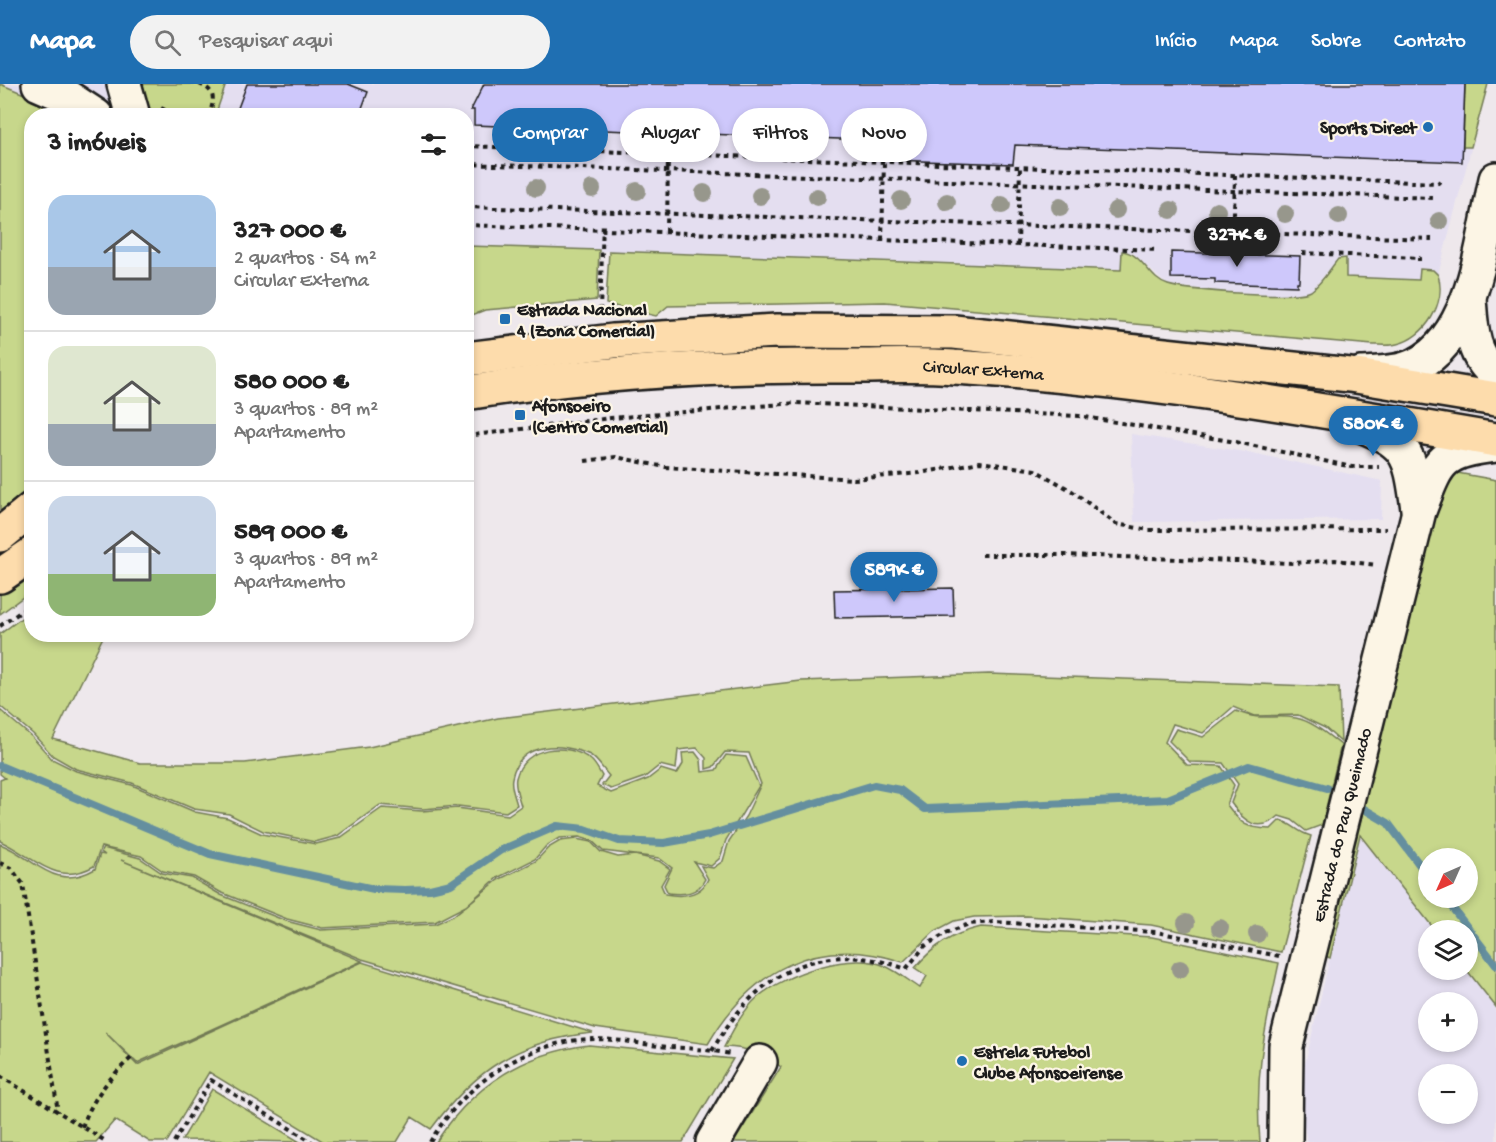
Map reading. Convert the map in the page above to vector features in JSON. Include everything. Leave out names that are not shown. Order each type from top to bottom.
[{"type":"main road","name":"Circular Externa","points":[[474,358],[613,340],[766,332],[954,332],[1350,375],[1496,399]]},
{"type":"main road","name":"Circular Externa","points":[[474,392],[616,375],[766,366],[953,366],[1261,399],[1496,440]]},
{"type":"main road","points":[[0,535],[24,516]]},
{"type":"main road","points":[[0,576],[24,560]]},
{"type":"street","points":[[92,84],[99,108]]},
{"type":"street","points":[[124,84],[131,108]]},
{"type":"street","points":[[44,85],[83,108]]},
{"type":"street","points":[[1350,375],[1381,373],[1415,366],[1438,350],[1455,328],[1469,298],[1496,179]]},
{"type":"street","points":[[1469,298],[1471,329],[1476,350],[1496,374]]},
{"type":"street","points":[[1322,410],[1385,434],[1404,450]]},
{"type":"street","name":"Estrada do Pau Queimado","points":[[1285,1142],[1286,1046],[1417,520],[1435,469],[1447,458],[1467,448],[1496,445]]},
{"type":"street","name":"Estrada do Pau Queimado","points":[[1404,450],[1412,464],[1417,520]]},
{"type":"street","points":[[713,1142],[747,1059]]},
{"type":"path","points":[[199,84],[213,94],[212,108]]},
{"type":"path","points":[[474,146],[492,147]]},
{"type":"path","points":[[667,232],[668,162]]},
{"type":"path","points":[[882,240],[884,162],[1438,183],[1440,181]]},
{"type":"path","points":[[474,164],[1433,198],[1433,202]]},
{"type":"path","points":[[1018,245],[1020,167]]},
{"type":"path","points":[[1233,251],[1235,175]]},
{"type":"path","points":[[474,207],[1432,239]]},
{"type":"path","points":[[600,311],[603,222]]},
{"type":"path","points":[[474,225],[1158,250]]},
{"type":"path","points":[[1302,253],[1419,258],[1419,261]]},
{"type":"path","points":[[474,435],[611,418],[796,403],[1079,416],[1236,442],[1352,467],[1381,467],[1404,450]]},
{"type":"path","points":[[585,462],[616,457],[665,467],[854,479],[920,473],[981,462],[1035,470],[1072,491],[1116,524],[1149,530],[1417,520]]},
{"type":"path","points":[[982,555],[1065,555],[1293,563],[1335,560],[1405,567]]},
{"type":"path","points":[[0,626],[24,610]]},
{"type":"path","points":[[0,864],[11,868],[23,884],[58,1112]]},
{"type":"path","points":[[712,1052],[741,1007],[754,993],[783,972],[807,963],[844,958],[875,958],[906,969],[925,946],[946,933],[969,924],[1018,922],[1156,932],[1289,958]]},
{"type":"path","points":[[430,1142],[457,1104],[479,1084],[523,1056],[548,1046],[572,1040],[607,1040],[712,1052],[747,1059]]},
{"type":"path","points":[[82,1127],[91,1103],[110,1077],[131,1058]]},
{"type":"path","points":[[0,1076],[107,1142]]},
{"type":"path","points":[[174,1142],[211,1080],[312,1142]]},
{"type":"shaded area","points":[[2,84],[1488,84],[1438,275],[1433,270],[1420,270],[1419,280],[1345,277],[1346,259],[1338,259],[1311,291],[1295,295],[1215,291],[1167,285],[1133,253],[1122,252],[1121,270],[474,246],[474,108],[59,108]]},
{"type":"shaded area","points":[[1131,434],[1252,453],[1382,481],[1381,519],[1134,522]]},
{"type":"shaded area","points":[[1359,834],[1427,920],[1418,920],[1418,980],[1475,980],[1496,1007],[1496,1142],[1307,1142],[1302,1115],[1305,1064]]},
{"type":"green space","points":[[0,84],[58,108],[24,108],[24,493],[0,511]]},
{"type":"green space","points":[[134,84],[226,84],[218,108],[146,108]]},
{"type":"green space","points":[[1465,84],[1488,84],[1471,147],[1463,147]]},
{"type":"green space","points":[[474,246],[599,250],[597,300],[485,310],[474,314]]},
{"type":"green space","points":[[609,251],[1121,270],[1122,251],[1136,257],[1155,278],[1168,285],[1196,290],[1265,294],[1311,291],[1338,259],[1346,258],[1346,277],[1419,280],[1420,269],[1433,270],[1438,275],[1440,286],[1436,308],[1425,327],[1407,340],[1388,345],[885,302],[668,306],[656,316],[606,304]]},
{"type":"green space","points":[[1452,472],[1496,480],[1496,1007],[1475,980],[1478,980],[1478,920],[1427,920],[1360,835],[1330,958],[1323,955],[1387,688],[1418,583],[1439,490]]},
{"type":"green space","points":[[24,574],[24,596],[0,614],[0,590]]},
{"type":"green space","points":[[24,616],[24,642],[101,642],[53,739],[140,763],[245,763],[369,747],[498,718],[801,681],[989,674],[1339,687],[1341,742],[1325,728],[1298,715],[1255,716],[1233,707],[1203,733],[1173,724],[1165,742],[1187,765],[1221,766],[1234,785],[1227,805],[1245,824],[1255,828],[1271,829],[1280,820],[1311,836],[1281,952],[1151,925],[1027,916],[974,917],[954,921],[935,931],[903,962],[872,954],[842,952],[815,956],[790,964],[766,978],[745,996],[725,1018],[708,1044],[595,1028],[362,959],[121,860],[362,961],[137,1063],[105,1032],[137,1065],[362,962],[593,1033],[542,1043],[500,1062],[464,1090],[431,1129],[412,1117],[397,1142],[324,1142],[209,1072],[167,1142],[150,1142],[115,1120],[96,1142],[0,1142],[0,844],[45,870],[67,877],[95,869],[100,854],[105,855],[101,852],[103,848],[140,858],[162,873],[192,878],[221,895],[286,921],[321,930],[435,924],[453,916],[498,880],[536,861],[548,848],[560,841],[576,839],[591,842],[601,852],[618,857],[635,855],[659,861],[670,869],[661,885],[665,894],[684,895],[695,892],[705,885],[708,879],[701,866],[713,868],[723,861],[729,841],[746,816],[761,784],[749,753],[725,752],[713,767],[706,769],[706,758],[697,748],[678,750],[676,769],[660,765],[645,777],[611,789],[602,785],[609,776],[590,755],[567,748],[544,748],[523,757],[516,766],[512,788],[517,805],[506,812],[458,806],[423,809],[380,805],[337,836],[315,842],[263,831],[229,814],[194,809],[132,783],[76,769],[53,756],[33,734],[0,706],[0,634]]},
{"type":"green space","points":[[0,710],[32,737],[52,759],[76,771],[132,785],[195,812],[228,818],[262,834],[316,844],[340,838],[382,808],[422,811],[457,808],[508,815],[521,806],[516,778],[521,767],[537,753],[548,750],[570,750],[591,760],[602,776],[597,786],[611,793],[648,779],[661,769],[677,774],[683,764],[682,753],[695,752],[701,760],[702,772],[716,770],[726,755],[746,757],[759,786],[726,840],[720,858],[711,866],[694,862],[705,879],[694,891],[679,894],[668,893],[664,885],[672,868],[659,858],[603,851],[592,841],[579,837],[559,838],[546,846],[535,859],[497,878],[466,906],[435,922],[322,928],[287,919],[220,892],[194,877],[163,871],[141,856],[101,847],[94,866],[80,872],[56,872],[0,841],[0,780],[5,778],[0,774]]},
{"type":"green space","points":[[1236,711],[1260,717],[1296,718],[1320,729],[1341,745],[1322,825],[1306,831],[1292,820],[1279,816],[1265,824],[1252,823],[1241,816],[1231,803],[1238,784],[1223,763],[1190,762],[1169,741],[1176,729],[1203,737]]},
{"type":"green space","points":[[981,927],[1152,937],[1279,963],[1262,1051],[1258,1094],[1260,1142],[734,1142],[781,1067],[754,1052],[724,1047],[743,1014],[758,997],[784,980],[801,973],[819,967],[854,961],[885,966],[920,988],[927,976],[915,968],[922,960],[944,942],[961,933]]},
{"type":"green space","points":[[589,1045],[733,1059],[683,1142],[436,1142],[466,1105],[501,1076],[542,1056]]},
{"type":"green space","points":[[212,1089],[300,1142],[182,1140]]},
{"type":"building","points":[[247,84],[348,84],[368,92],[362,108],[238,108]]},
{"type":"building","points":[[484,84],[1465,84],[1462,162],[1015,145],[1013,164],[927,161],[927,108],[841,108],[841,139],[829,139],[829,108],[732,108],[732,135],[720,134],[720,108],[620,108],[620,131],[608,130],[608,108],[492,108],[492,126],[474,125],[474,108],[472,108]]},
{"type":"building","points":[[1171,252],[1300,256],[1299,282],[1297,286],[1215,283],[1215,279],[1171,278]]},
{"type":"building","points":[[953,588],[954,616],[835,618],[834,590]]},
{"type":"waterway","points":[[0,766],[210,854],[374,889],[405,890],[430,889],[451,884],[501,850],[557,826],[585,829],[619,841],[664,843],[709,835],[874,785],[900,790],[925,809],[1168,799],[1249,766],[1327,788]]},
{"type":"waterway","points":[[1364,809],[1388,823],[1418,863]]},
{"type":"waterway","points":[[1452,908],[1496,965]]},
{"type":"place","name":"Sports Direct","points":[[1428,127]]},
{"type":"place","name":"Estrada Nacional 4 (Zona Comercial)","points":[[505,319]]},
{"type":"place","name":"Afonsoeiro (Centro Comercial)","points":[[520,415]]},
{"type":"place","name":"Estrela Futebol Clube Afonsoeirense","points":[[962,1061]]}]
